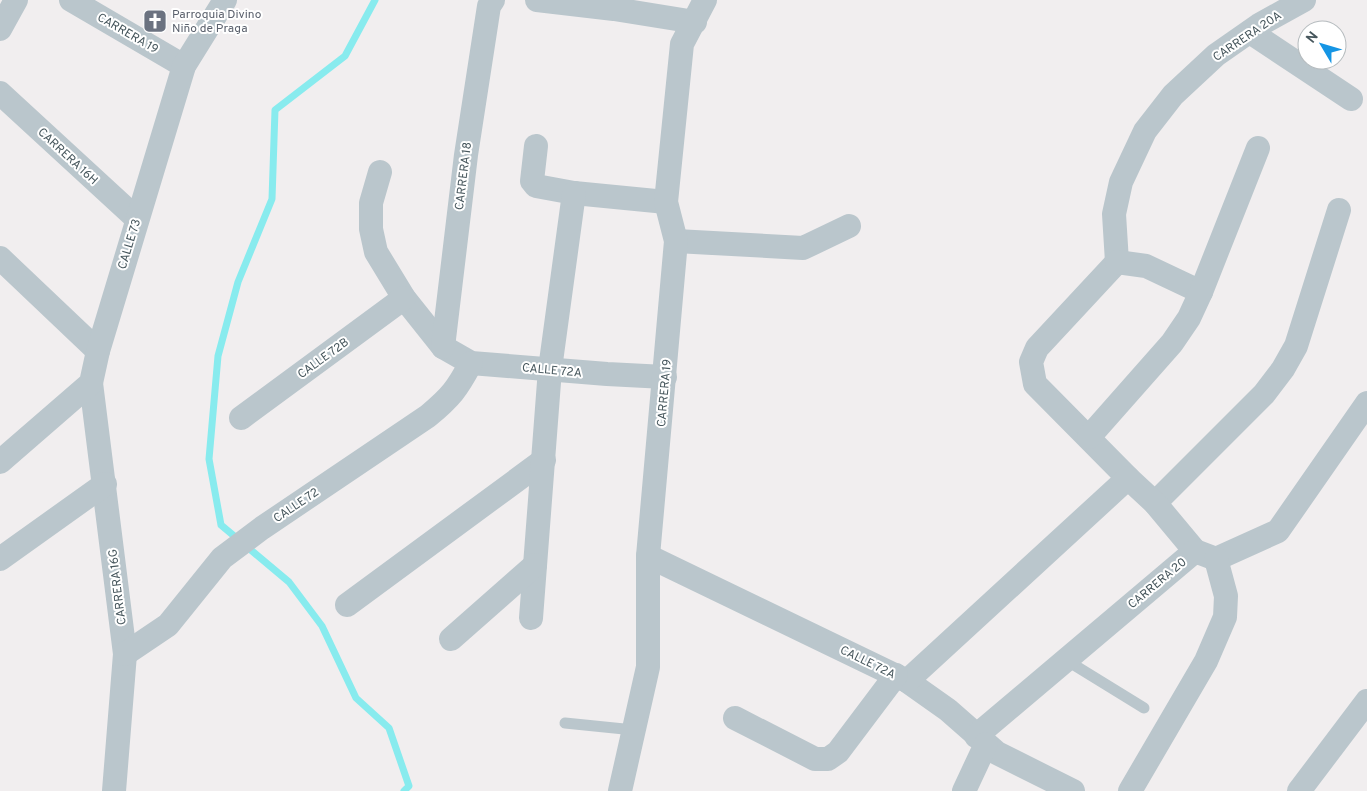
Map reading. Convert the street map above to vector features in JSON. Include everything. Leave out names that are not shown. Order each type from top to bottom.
[{"type":"street","points":[[0,29],[16,0]]},
{"type":"street","name":"CARRERA 19","points":[[71,0],[184,66]]},
{"type":"street","name":"CALLE 73","points":[[91,383],[98,351],[184,66],[225,0]]},
{"type":"street","points":[[537,0],[615,4],[695,22]]},
{"type":"street","name":"CARRERA 19","points":[[620,791],[648,667],[648,556],[676,241],[666,202],[682,44],[705,0]]},
{"type":"street","name":"CARRERA 20A","points":[[1117,262],[1114,214],[1121,182],[1145,131],[1174,95],[1216,55],[1304,0]]},
{"type":"street","name":"CARRERA 18","points":[[443,347],[466,154],[491,3]]},
{"type":"street","points":[[1250,32],[1351,99]]},
{"type":"street","name":"CARRERA 16H","points":[[0,93],[137,220]]},
{"type":"street","points":[[536,146],[533,184],[574,193],[666,202]]},
{"type":"street","points":[[1088,437],[1172,343],[1189,318],[1258,148]]},
{"type":"street","points":[[380,172],[371,203],[371,229],[376,252],[404,298],[443,347]]},
{"type":"street","points":[[531,618],[550,369],[574,193]]},
{"type":"street","points":[[1155,503],[1264,394],[1283,369],[1296,346],[1338,210]]},
{"type":"street","points":[[676,241],[803,248],[849,226]]},
{"type":"street","points":[[0,258],[98,351]]},
{"type":"street","points":[[1130,791],[1206,661],[1225,617],[1226,596],[1205,555],[1035,384],[1031,362],[1036,348],[1117,262],[1146,266],[1201,292]]},
{"type":"street","name":"CALLE 72B","points":[[242,418],[404,298]]},
{"type":"street","name":"CALLE 72A","points":[[443,347],[471,363],[665,377]]},
{"type":"street","name":"CALLE 72","points":[[125,654],[168,625],[222,558],[262,528],[428,416],[455,392],[471,363]]},
{"type":"street","points":[[0,462],[91,383]]},
{"type":"street","name":"CARRERA 16G","points":[[91,383],[125,654],[114,791]]},
{"type":"street","name":"CARRERA 20","points":[[981,740],[1066,660],[1205,555],[1278,531],[1367,403]]},
{"type":"street","points":[[347,604],[544,460]]},
{"type":"street","points":[[735,718],[815,759],[828,759],[838,752],[902,678],[1128,478]]},
{"type":"street","points":[[0,559],[105,484]]},
{"type":"street","name":"CALLE 72A","points":[[648,556],[902,678],[948,710],[997,752],[1074,791]]},
{"type":"street","points":[[450,639],[535,565]]},
{"type":"street","points":[[1299,791],[1367,701]]},
{"type":"street","points":[[964,791],[981,740]]},
{"type":"lane","points":[[1066,660],[1144,708]]},
{"type":"lane","points":[[565,723],[634,730]]},
{"type":"waterway","points":[[375,0],[345,56],[275,110],[272,199],[238,282],[218,356],[209,459],[221,525],[289,582],[322,626],[356,698],[389,728],[409,786],[404,791]]},
{"type":"place","name":"Parroquia Divino Niño de Praga","points":[[155,21]]}]
